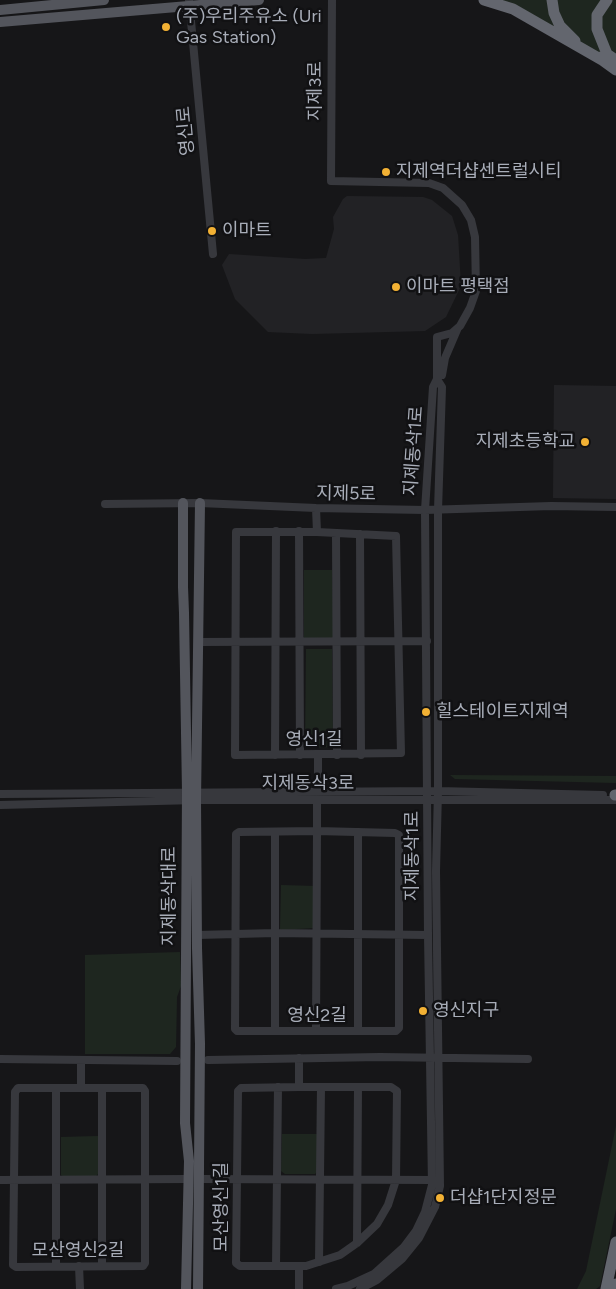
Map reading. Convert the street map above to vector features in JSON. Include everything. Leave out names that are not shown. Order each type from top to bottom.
[{"type":"highway","points":[[484,0],[513,9],[602,60]]},
{"type":"highway","points":[[552,0],[554,13],[560,26],[572,39],[616,70]]},
{"type":"highway","points":[[607,0],[597,15],[596,29],[607,54],[616,60]]},
{"type":"highway","points":[[606,1289],[616,1242]]},
{"type":"highway","points":[[615,1289],[616,1284]]},
{"type":"main road","points":[[0,10],[104,0]]},
{"type":"main road","points":[[0,22],[189,3],[259,0]]},
{"type":"main road","name":"지제동삭대로","points":[[183,503],[183,587],[200,1044],[200,1081],[186,1289]]},
{"type":"main road","name":"지제동삭대로","points":[[198,1289],[194,1179],[189,1161],[184,1123],[192,796],[198,642],[200,503]]},
{"type":"street","name":"지제3로","points":[[332,0],[331,181],[429,183],[443,188],[462,205],[471,220],[475,237],[476,291],[470,308],[460,326]]},
{"type":"street","name":"영신로","points":[[189,3],[213,254]]},
{"type":"street","name":"지제동삭1로","points":[[360,1289],[377,1280],[402,1259],[419,1238],[435,1207],[440,1186],[441,1159],[428,935],[425,510],[433,387],[437,379],[437,337],[452,333],[460,326]]},
{"type":"street","points":[[442,388],[444,358],[460,326]]},
{"type":"street","name":"지제동삭1로","points":[[336,1289],[348,1286],[374,1274],[404,1247],[416,1231],[425,1212],[432,1180],[438,801],[438,510],[442,388],[437,379]]},
{"type":"street","name":"지제5로","points":[[106,504],[200,503],[425,510],[551,506],[616,507]]},
{"type":"street","points":[[316,508],[317,532]]},
{"type":"street","points":[[275,755],[276,531]]},
{"type":"street","points":[[299,531],[300,755]]},
{"type":"street","name":"영신1길","points":[[299,531],[396,536],[401,753],[361,755],[235,755],[236,532],[299,531]]},
{"type":"street","points":[[336,533],[337,755]]},
{"type":"street","points":[[360,534],[361,755]]},
{"type":"street","points":[[198,642],[426,641]]},
{"type":"street","points":[[316,1031],[318,755]]},
{"type":"street","name":"지제동삭3로","points":[[428,796],[438,791],[616,796]]},
{"type":"street","name":"지제동삭3로","points":[[0,794],[428,796],[438,801],[616,796]]},
{"type":"street","name":"지제동삭3로","points":[[0,804],[192,796]]},
{"type":"street","name":"영신2길","points":[[239,832],[317,832],[395,832],[399,835],[399,1029],[396,1031],[236,1031],[236,834],[239,832]]},
{"type":"street","points":[[275,832],[275,1031]]},
{"type":"street","points":[[358,832],[358,1031]]},
{"type":"street","points":[[197,935],[316,933],[428,935]]},
{"type":"street","points":[[200,1044],[208,1060],[200,1081]]},
{"type":"street","points":[[177,1061],[185,1047]]},
{"type":"street","points":[[298,1058],[298,1087]]},
{"type":"street","points":[[208,1060],[528,1058]]},
{"type":"street","points":[[0,1059],[177,1061]]},
{"type":"street","points":[[80,1060],[81,1088]]},
{"type":"street","points":[[177,1061],[185,1076]]},
{"type":"street","name":"모산영신1길","points":[[390,1086],[398,1091],[396,1180],[388,1205],[377,1224],[357,1243],[340,1255],[299,1266],[240,1266],[236,1263],[238,1091],[241,1088],[298,1087],[390,1086]]},
{"type":"street","points":[[276,1266],[278,1087]]},
{"type":"street","points":[[319,1262],[321,1087]]},
{"type":"street","points":[[357,1243],[358,1087]]},
{"type":"street","name":"모산영신2길","points":[[18,1088],[81,1088],[143,1088],[145,1091],[145,1263],[143,1266],[13,1265],[15,1092],[18,1088]]},
{"type":"street","points":[[56,1088],[56,1266]]},
{"type":"street","points":[[102,1089],[102,1266]]},
{"type":"street","points":[[0,1180],[432,1180]]},
{"type":"street","points":[[79,1266],[80,1289]]},
{"type":"street","points":[[299,1266],[299,1289]]},
{"type":"shaded area","points":[[497,0],[548,0],[561,32]]},
{"type":"shaded area","points":[[555,0],[601,0],[593,14],[616,63],[583,45],[561,23]]},
{"type":"shaded area","points":[[611,0],[616,0],[616,55],[609,50],[603,39],[600,15]]},
{"type":"shaded area","points":[[347,196],[423,197],[432,200],[452,216],[458,235],[461,286],[446,317],[425,331],[312,334],[268,332],[235,299],[222,265],[229,254],[305,259],[326,258],[334,229],[333,217],[343,199]]},
{"type":"shaded area","name":"지제초등학교","points":[[554,385],[616,386],[616,499],[553,498]]},
{"type":"shaded area","points":[[304,570],[332,570],[334,639],[304,639]]},
{"type":"shaded area","points":[[306,649],[332,649],[333,747],[305,748]]},
{"type":"shaded area","points":[[450,775],[616,776],[616,783],[455,779]]},
{"type":"shaded area","points":[[281,885],[315,886],[315,928],[280,930]]},
{"type":"shaded area","points":[[180,952],[181,986],[177,997],[176,1047],[170,1054],[85,1054],[85,955]]},
{"type":"shaded area","points":[[616,1126],[616,1209],[600,1286],[596,1289],[577,1289],[586,1271]]},
{"type":"shaded area","points":[[282,1134],[317,1134],[317,1172],[315,1174],[285,1174],[281,1171]]},
{"type":"shaded area","points":[[98,1136],[98,1174],[96,1176],[64,1177],[61,1175],[61,1137]]},
{"type":"place","name":"(주)우리주유소 (Uri Gas Station)","points":[[166,27]]},
{"type":"place","name":"지제역더샵센트럴시티","points":[[386,172]]},
{"type":"place","name":"이마트","points":[[212,231]]},
{"type":"place","name":"이마트 평택점","points":[[396,287]]},
{"type":"place","name":"지제초등학교","points":[[585,442]]},
{"type":"place","name":"힐스테이트지제역","points":[[426,712]]},
{"type":"place","name":"영신지구","points":[[423,1011]]},
{"type":"place","name":"더샵1단지정문","points":[[440,1198]]}]
